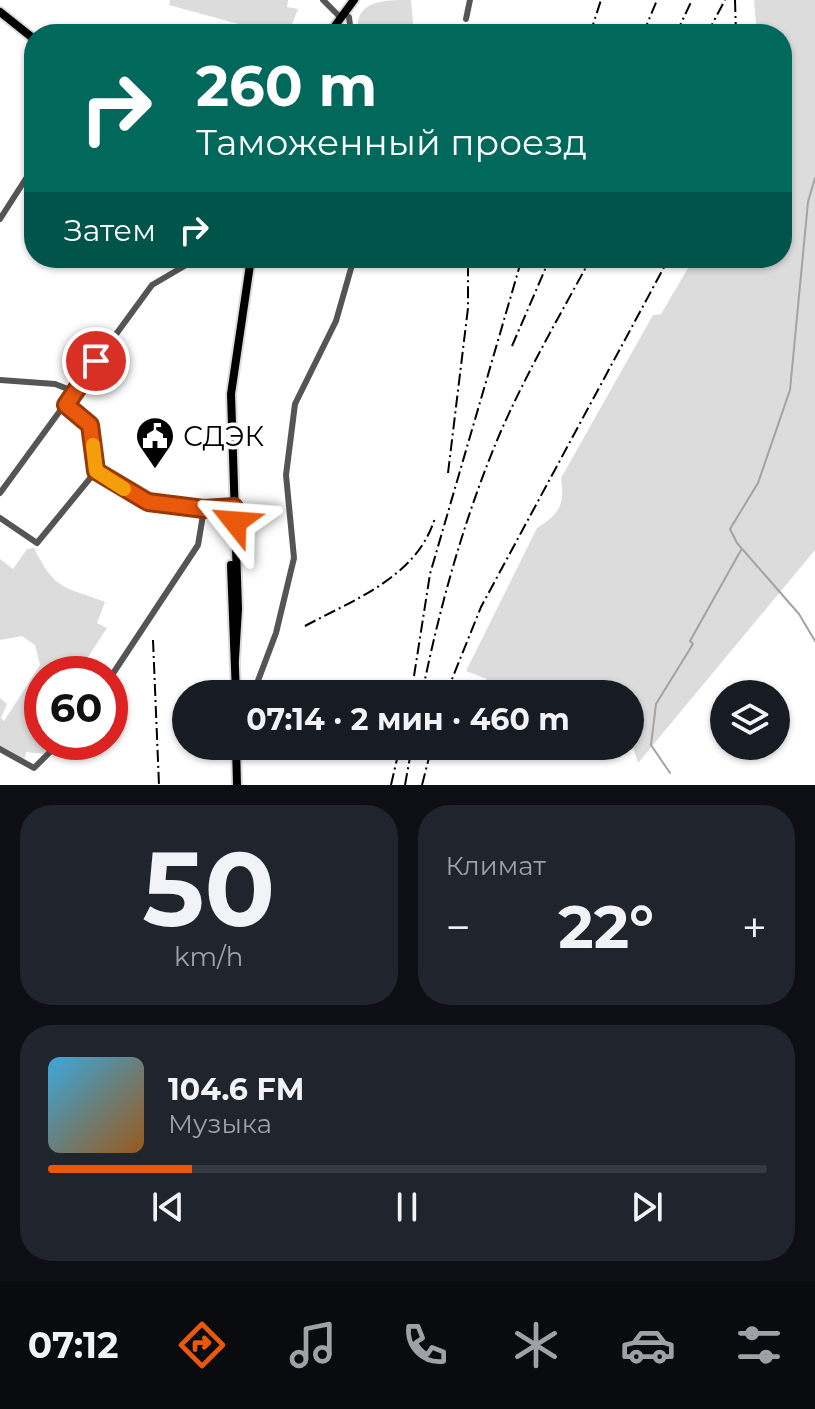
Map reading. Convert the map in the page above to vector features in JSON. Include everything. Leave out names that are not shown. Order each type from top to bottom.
[{"type":"main road","points":[[341,24],[354,0]]},
{"type":"main road","points":[[338,24],[361,0]]},
{"type":"main road","points":[[0,12],[24,31]]},
{"type":"main road","points":[[236,680],[232,373],[249,268]]},
{"type":"main road","points":[[236,760],[237,785]]},
{"type":"street","points":[[323,0],[345,17],[347,24]]},
{"type":"street","points":[[466,19],[470,0]]},
{"type":"street","points":[[0,219],[24,184]]},
{"type":"street","points":[[0,493],[154,282],[180,268]]},
{"type":"street","points":[[258,680],[276,633],[294,558],[286,475],[295,404],[303,380],[336,321],[351,268]]},
{"type":"street","points":[[0,380],[55,384],[73,391]]},
{"type":"street","points":[[0,518],[37,543],[96,471],[90,425],[66,405]]},
{"type":"street","points":[[96,471],[138,498],[204,509],[232,508]]},
{"type":"street","points":[[125,656],[198,545],[204,509]]},
{"type":"street","points":[[0,749],[34,768],[42,760]]},
{"type":"shaded area","points":[[170,0],[288,0],[287,7],[298,9],[292,24],[238,24],[169,5]]},
{"type":"shaded area","points":[[411,0],[413,24],[358,24],[365,8],[391,1]]},
{"type":"shaded area","points":[[754,0],[815,0],[815,550],[644,756],[644,680],[487,680],[466,671],[537,528],[559,508],[561,478],[653,315],[661,314],[688,268],[792,268],[792,24],[756,24]]},
{"type":"shaded area","points":[[34,548],[49,573],[62,586],[105,602],[97,623],[107,628],[89,656],[38,656],[35,645],[22,636],[0,640],[0,559],[13,569],[27,549]]},
{"type":"shaded area","points":[[24,690],[24,761],[0,746],[0,698],[7,704],[1,718],[4,721]]},
{"type":"waterway","points":[[815,178],[808,202],[790,390],[758,483],[730,529],[737,543],[799,614],[815,641]]},
{"type":"waterway","points":[[670,773],[651,745],[656,704],[693,644],[690,641],[741,550]]},
{"type":"railway","points":[[593,24],[601,0]]},
{"type":"railway","points":[[647,24],[657,0]]},
{"type":"railway","points":[[681,24],[692,0]]},
{"type":"railway","points":[[712,24],[725,0]]},
{"type":"railway","points":[[735,0],[736,24]]},
{"type":"railway","points":[[448,473],[468,308],[468,268]]},
{"type":"railway","points":[[414,676],[430,574],[519,268]]},
{"type":"railway","points":[[512,346],[546,268]]},
{"type":"railway","points":[[425,680],[455,561],[488,463],[522,387],[586,268]]},
{"type":"railway","points":[[452,680],[481,607],[664,268]]},
{"type":"railway","points":[[305,626],[363,596],[399,571],[414,556],[435,518]]},
{"type":"railway","points":[[153,640],[159,785]]},
{"type":"railway","points":[[391,785],[397,760]]},
{"type":"railway","points":[[405,785],[409,760]]},
{"type":"railway","points":[[422,785],[428,760]]},
{"type":"slow traffic","points":[[93,445],[96,471],[124,489]]},
{"type":"place","name":"СДЭК","points":[[155,470]]},
{"type":"route","points":[[96,361],[66,405],[92,429],[96,471],[133,496],[148,502],[204,509],[234,507],[235,522]]}]
